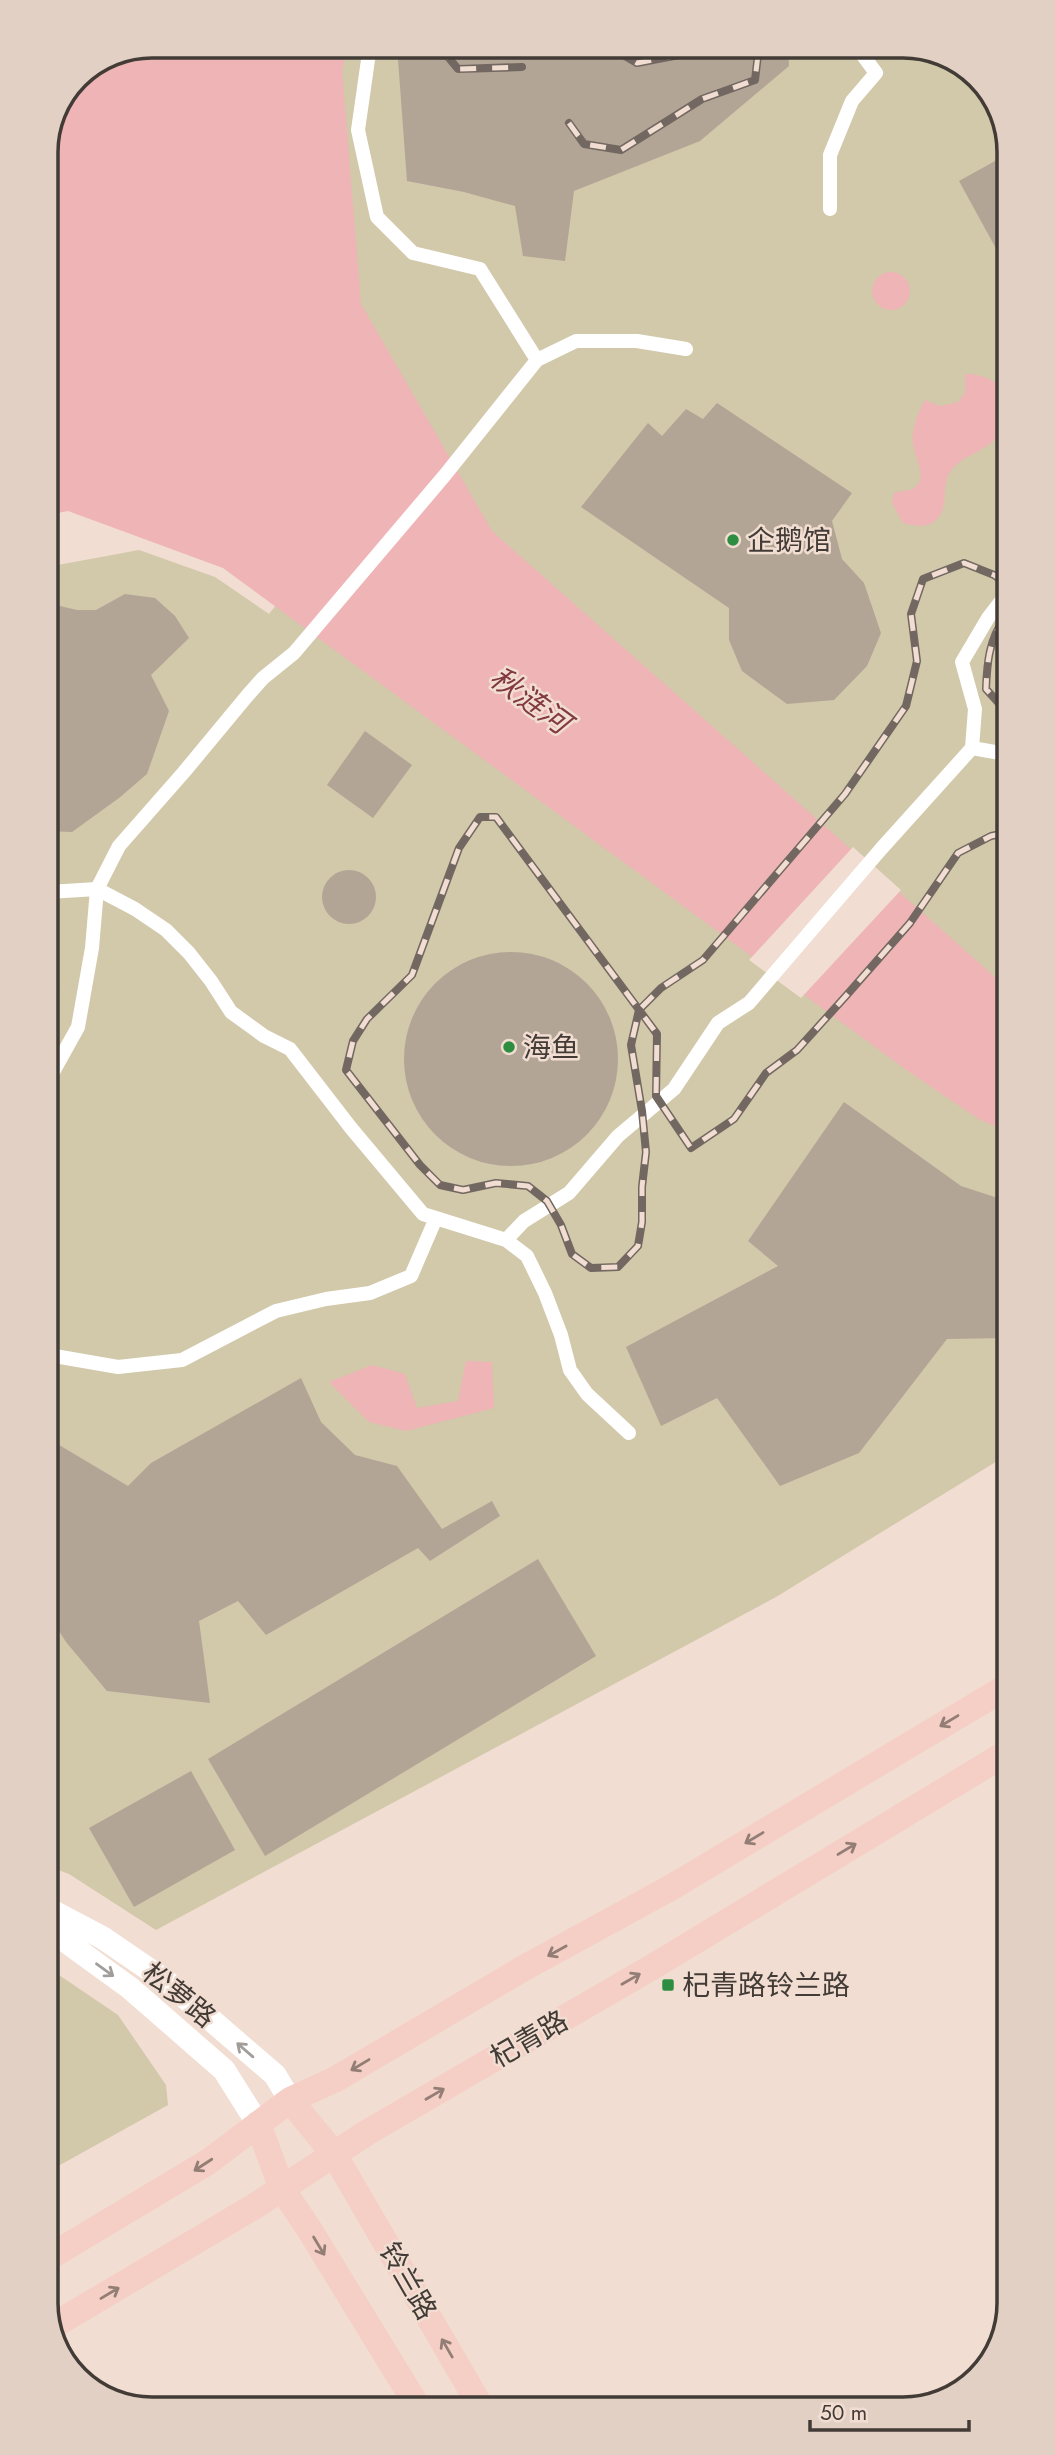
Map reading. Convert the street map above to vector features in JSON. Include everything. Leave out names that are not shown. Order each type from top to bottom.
[{"type":"main road","points":[[58,2252],[208,2162],[290,2100],[336,2079],[524,1968],[672,1887],[997,1693]]},
{"type":"main road","name":"杞青路","points":[[60,2322],[282,2189],[368,2132],[654,1966],[997,1759]]},
{"type":"main road","name":"铃兰路","points":[[290,2100],[334,2154],[475,2397]]},
{"type":"main road","name":"铃兰路","points":[[258,2124],[282,2189],[412,2397]]},
{"type":"street","points":[[368,58],[358,130],[377,217],[413,253],[480,270],[537,360]]},
{"type":"street","points":[[830,209],[830,155],[852,101],[876,74],[865,58]]},
{"type":"street","points":[[58,1063],[78,1027],[92,948],[97,889],[119,846],[263,678],[294,653],[445,475],[537,360],[576,341],[637,341],[686,349]]},
{"type":"street","points":[[506,1240],[524,1221],[569,1193],[618,1136],[674,1089],[718,1023],[749,1003],[972,748],[975,709],[962,662],[997,606]]},
{"type":"street","points":[[972,748],[997,752]]},
{"type":"street","points":[[58,891],[97,889],[135,909],[166,930],[189,953],[231,1012],[264,1036],[290,1049],[423,1214],[506,1240],[527,1256],[561,1335],[570,1370],[587,1394],[629,1433]]},
{"type":"street","points":[[58,1357],[118,1367],[182,1360],[276,1311],[326,1298],[370,1293],[411,1276],[436,1218]]},
{"type":"street","name":"松萝路","points":[[58,1914],[103,1938],[166,1981],[275,2076],[290,2100]]},
{"type":"street","name":"松萝路","points":[[58,1936],[130,1988],[225,2070],[258,2124]]},
{"type":"shaded area","points":[[340,58],[909,58],[950,70],[970,85],[985,105],[992,122],[997,152],[997,1461],[776,1597],[156,1930],[69,1874],[58,1870],[58,565],[139,550],[215,577],[269,614],[405,445],[336,300]]},
{"type":"shaded area","points":[[58,1974],[118,2015],[166,2085],[168,2105],[58,2166]]},
{"type":"water","name":"秋涟河","points":[[345,58],[342,70],[361,304],[492,531],[997,978],[997,1127],[980,1120],[905,1069],[223,568],[68,511],[58,513],[58,146],[65,116],[74,100],[85,85],[100,74],[133,60]]},
{"type":"water","points":[[891,272],[904,278],[910,291],[904,304],[891,310],[878,304],[872,291],[878,278]]},
{"type":"water","points":[[965,374],[986,378],[997,385],[997,437],[957,464],[950,472],[938,518],[926,525],[903,523],[892,503],[894,493],[910,490],[919,482],[920,469],[913,438],[914,427],[925,400],[940,406],[958,402],[965,393]]},
{"type":"water","points":[[466,1361],[492,1362],[494,1408],[406,1431],[369,1422],[329,1382],[372,1365],[405,1374],[417,1408],[458,1401]]},
{"type":"pier","points":[[853,847],[901,890],[801,998],[749,960]]},
{"type":"building","points":[[398,58],[789,58],[789,66],[700,141],[574,191],[565,261],[523,256],[515,206],[464,192],[407,181]]},
{"type":"building","points":[[910,58],[922,60],[945,68]]},
{"type":"building","points":[[997,160],[997,250],[959,181]]},
{"type":"building","name":"企鹅馆","points":[[717,403],[852,493],[832,521],[842,559],[864,583],[881,633],[867,666],[834,700],[787,704],[742,671],[729,640],[729,608],[581,507],[648,423],[662,436],[686,409],[703,419]]},
{"type":"building","points":[[125,594],[155,598],[175,616],[189,638],[151,675],[169,711],[147,774],[72,832],[58,831],[58,606],[77,610],[96,610]]},
{"type":"building","points":[[365,731],[412,765],[373,818],[327,785]]},
{"type":"building","points":[[354,870],[364,874],[372,882],[376,897],[372,912],[364,920],[344,924],[334,920],[326,912],[322,892],[326,882],[334,874]]},
{"type":"building","name":"海鱼","points":[[511,952],[552,960],[587,983],[610,1018],[618,1059],[610,1100],[587,1135],[552,1158],[511,1166],[470,1158],[435,1135],[412,1100],[404,1059],[412,1018],[435,983],[470,960]]},
{"type":"building","points":[[844,1102],[961,1186],[997,1198],[997,1338],[947,1339],[859,1453],[780,1486],[717,1398],[661,1426],[626,1347],[778,1266],[748,1241]]},
{"type":"building","points":[[301,1378],[321,1422],[355,1455],[397,1466],[442,1529],[492,1501],[500,1516],[430,1561],[418,1548],[266,1635],[238,1601],[199,1621],[210,1703],[107,1691],[58,1629],[58,1444],[128,1486],[151,1463]]},
{"type":"building","points":[[538,1559],[596,1656],[265,1856],[208,1759]]},
{"type":"building","points":[[191,1771],[235,1850],[134,1907],[89,1828]]},
{"type":"railway","points":[[449,58],[458,69],[522,67]]},
{"type":"railway","points":[[628,58],[637,63],[663,58]]},
{"type":"railway","points":[[569,123],[584,144],[621,150],[702,99],[755,80],[758,58]]},
{"type":"railway","points":[[639,1010],[661,988],[703,960],[845,794],[906,706],[917,661],[911,614],[923,579],[964,563],[997,577]]},
{"type":"railway","points":[[997,632],[988,661],[986,689],[997,701]]},
{"type":"railway","points":[[480,817],[496,817],[639,1010],[631,1045],[646,1152],[642,1222],[638,1246],[618,1267],[591,1268],[572,1254],[561,1225],[547,1201],[528,1186],[496,1183],[463,1190],[440,1185],[420,1165],[346,1070],[353,1041],[367,1019],[412,975],[459,848],[480,817]]},
{"type":"railway","points":[[639,1010],[657,1034],[656,1096],[691,1148],[734,1119],[766,1073],[797,1050],[845,997],[910,923],[958,853],[997,835]]},
{"type":"place","name":"企鹅馆","points":[[733,540]]},
{"type":"place","name":"海鱼","points":[[509,1047]]},
{"type":"place","name":"杞青路铃兰路","points":[[668,1985]]}]
